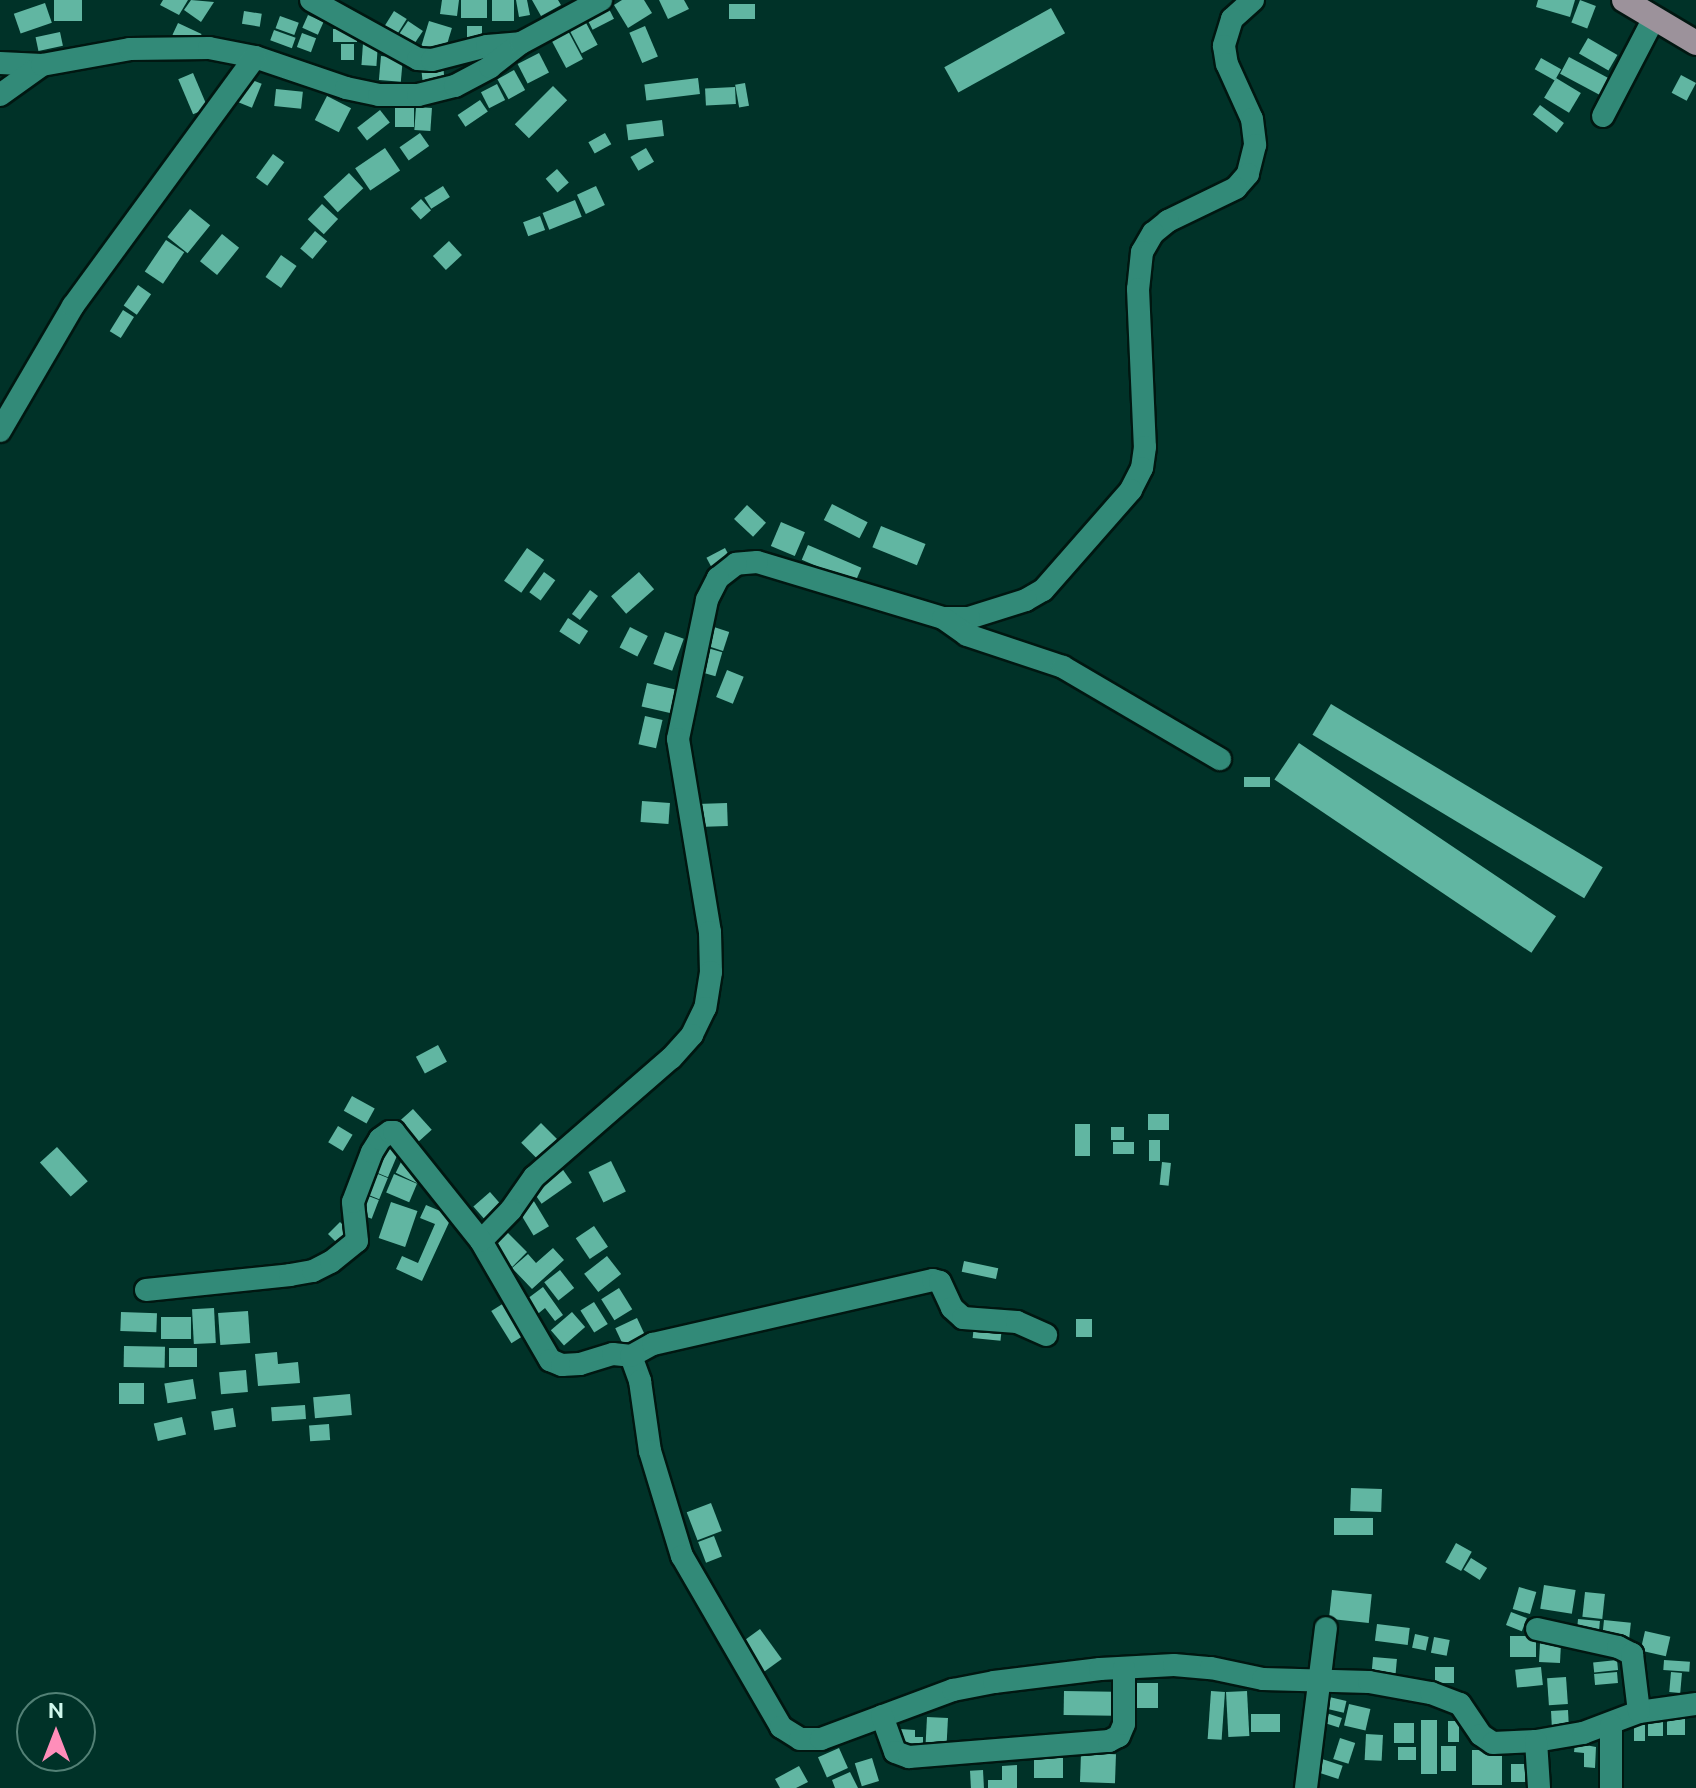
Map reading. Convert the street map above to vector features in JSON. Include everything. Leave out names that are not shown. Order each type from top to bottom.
[{"type":"main road","points":[[1624,0],[1696,43]]},
{"type":"street","points":[[311,0],[418,59],[432,60],[487,46],[521,43]]},
{"type":"street","points":[[0,63],[42,65],[130,49],[209,48],[255,57],[346,88],[402,96],[455,86],[490,67],[521,43],[601,0]]},
{"type":"street","points":[[481,1241],[511,1210],[534,1177],[671,1058],[692,1035],[705,1008],[711,972],[710,932],[678,739],[712,585],[727,568],[757,562],[943,618],[969,618],[1026,600],[1043,590],[1131,490],[1138,478],[1145,447],[1138,289],[1142,252],[1153,233],[1168,221],[1236,188],[1248,174],[1255,145],[1252,119],[1227,64],[1224,46],[1232,19],[1253,0]]},
{"type":"street","points":[[1603,116],[1654,18]]},
{"type":"street","points":[[0,431],[73,306],[255,57]]},
{"type":"street","points":[[0,95],[42,65]]},
{"type":"street","points":[[943,618],[967,635],[1063,667],[1138,714],[1220,759]]},
{"type":"street","points":[[146,1290],[313,1271],[341,1255],[357,1241],[353,1202],[372,1152],[380,1139],[394,1132],[481,1241],[550,1360],[562,1365],[580,1364],[613,1354],[631,1356],[653,1344],[933,1280],[940,1282],[952,1308],[963,1318],[1017,1322],[1046,1335]]},
{"type":"street","points":[[631,1356],[640,1381],[650,1451],[682,1556],[781,1727],[800,1739],[810,1740],[953,1690],[1124,1668],[1197,1666],[1263,1679],[1369,1682],[1441,1696],[1460,1704],[1487,1741],[1536,1741],[1611,1725],[1639,1712],[1696,1704]]},
{"type":"street","points":[[1306,1788],[1326,1628]]},
{"type":"street","points":[[1537,1629],[1618,1647],[1632,1654],[1639,1712]]},
{"type":"street","points":[[882,1716],[895,1752],[909,1757],[1109,1741],[1119,1736],[1124,1724],[1124,1668]]},
{"type":"street","points":[[1611,1725],[1611,1788]]},
{"type":"street","points":[[1536,1741],[1539,1788]]},
{"type":"building","points":[[54,0],[82,0],[82,21],[54,21]]},
{"type":"building","points":[[163,0],[188,0],[179,15],[160,5]]},
{"type":"building","points":[[191,0],[214,2],[201,22],[184,10]]},
{"type":"building","points":[[442,0],[459,0],[457,16],[440,14]]},
{"type":"building","points":[[461,0],[487,0],[487,18],[461,18]]},
{"type":"building","points":[[492,0],[514,0],[514,21],[492,21]]},
{"type":"building","points":[[516,0],[527,0],[530,15],[519,17]]},
{"type":"building","points":[[532,0],[558,0],[561,5],[541,16]]},
{"type":"building","points":[[622,0],[644,0],[652,13],[628,28],[614,5]]},
{"type":"building","points":[[659,0],[684,0],[689,9],[668,19]]},
{"type":"building","points":[[1538,0],[1575,0],[1570,17],[1536,7]]},
{"type":"building","points":[[1580,0],[1596,6],[1587,28],[1571,22]]},
{"type":"building","points":[[45,3],[52,23],[21,34],[14,14]]},
{"type":"building","points":[[729,4],[755,4],[755,19],[729,19]]},
{"type":"building","points":[[1051,8],[1065,33],[958,93],[944,67]]},
{"type":"building","points":[[609,9],[614,19],[593,30],[588,20]]},
{"type":"building","points":[[244,11],[262,14],[260,27],[242,24]]},
{"type":"building","points":[[394,11],[407,19],[396,36],[383,28]]},
{"type":"building","points":[[308,15],[324,22],[318,35],[302,28]]},
{"type":"building","points":[[280,16],[299,23],[294,35],[276,28]]},
{"type":"building","points":[[408,21],[423,31],[412,47],[397,37]]},
{"type":"building","points":[[429,21],[452,28],[444,53],[421,46]]},
{"type":"building","points":[[585,21],[598,45],[582,53],[569,29]]},
{"type":"building","points":[[178,23],[202,34],[196,46],[173,35]]},
{"type":"building","points":[[467,26],[482,26],[482,43],[467,43]]},
{"type":"building","points":[[645,26],[658,56],[642,63],[629,33]]},
{"type":"building","points":[[333,29],[357,29],[357,42],[333,42]]},
{"type":"building","points":[[567,29],[583,59],[566,68],[550,38]]},
{"type":"building","points":[[274,30],[296,38],[292,48],[270,40]]},
{"type":"building","points":[[60,32],[63,46],[38,51],[36,37]]},
{"type":"building","points":[[302,33],[316,38],[311,52],[297,47]]},
{"type":"building","points":[[1588,38],[1617,55],[1608,71],[1579,54]]},
{"type":"building","points":[[363,43],[378,44],[376,66],[361,65]]},
{"type":"building","points":[[341,44],[354,44],[354,60],[341,60]]},
{"type":"building","points":[[539,53],[549,73],[528,83],[518,64]]},
{"type":"building","points":[[381,56],[403,58],[401,82],[379,80]]},
{"type":"building","points":[[1569,57],[1609,78],[1600,95],[1560,74]]},
{"type":"building","points":[[1541,58],[1561,69],[1555,81],[1535,69]]},
{"type":"building","points":[[443,65],[445,84],[423,86],[421,67]]},
{"type":"building","points":[[514,70],[525,90],[509,99],[497,79]]},
{"type":"building","points":[[193,73],[208,108],[193,114],[178,79]]},
{"type":"building","points":[[1681,75],[1696,83],[1687,101],[1672,93]]},
{"type":"building","points":[[245,77],[262,84],[252,108],[235,101]]},
{"type":"building","points":[[698,78],[700,94],[646,100],[644,85]]},
{"type":"building","points":[[1556,78],[1581,93],[1569,113],[1544,98]]},
{"type":"building","points":[[745,83],[749,106],[739,107],[735,85]]},
{"type":"building","points":[[497,84],[505,100],[489,108],[481,92]]},
{"type":"building","points":[[553,86],[567,100],[529,138],[515,124]]},
{"type":"building","points":[[735,87],[736,104],[706,106],[705,89]]},
{"type":"building","points":[[276,89],[303,92],[301,109],[274,106]]},
{"type":"building","points":[[327,96],[351,108],[339,132],[315,120]]},
{"type":"building","points":[[480,100],[488,112],[465,127],[458,115]]},
{"type":"building","points":[[1540,105],[1564,123],[1557,133],[1533,115]]},
{"type":"building","points":[[416,107],[432,108],[430,131],[414,130]]},
{"type":"building","points":[[395,108],[414,108],[414,127],[395,127]]},
{"type":"building","points":[[380,110],[390,123],[367,140],[357,128]]},
{"type":"building","points":[[662,120],[664,136],[628,140],[626,124]]},
{"type":"building","points":[[420,133],[429,146],[409,160],[400,147]]},
{"type":"building","points":[[605,133],[611,144],[595,154],[588,142]]},
{"type":"building","points":[[385,148],[400,170],[370,191],[355,168]]},
{"type":"building","points":[[646,148],[654,162],[638,171],[630,157]]},
{"type":"building","points":[[273,154],[284,162],[267,186],[256,177]]},
{"type":"building","points":[[557,169],[569,183],[557,192],[546,179]]},
{"type":"building","points":[[349,173],[363,188],[338,212],[323,197]]},
{"type":"building","points":[[443,186],[450,197],[431,209],[424,198]]},
{"type":"building","points":[[596,186],[605,205],[586,214],[577,195]]},
{"type":"building","points":[[421,199],[431,210],[421,220],[411,208]]},
{"type":"building","points":[[575,200],[582,217],[549,230],[543,213]]},
{"type":"building","points":[[322,204],[338,219],[324,234],[308,219]]},
{"type":"building","points":[[190,209],[210,225],[188,253],[167,237]]},
{"type":"building","points":[[540,216],[545,230],[528,236],[523,222]]},
{"type":"building","points":[[315,231],[327,241],[312,259],[300,249]]},
{"type":"building","points":[[222,234],[239,248],[217,275],[200,261]]},
{"type":"building","points":[[166,240],[184,252],[163,284],[145,272]]},
{"type":"building","points":[[449,241],[462,255],[446,270],[433,256]]},
{"type":"building","points":[[281,255],[297,266],[281,288],[266,277]]},
{"type":"building","points":[[138,285],[151,294],[137,315],[124,305]]},
{"type":"building","points":[[123,310],[134,317],[121,338],[110,331]]},
{"type":"building","points":[[832,504],[868,522],[859,538],[824,520]]},
{"type":"building","points":[[747,505],[766,523],[753,537],[734,519]]},
{"type":"building","points":[[781,522],[805,532],[795,556],[771,546]]},
{"type":"building","points":[[881,526],[926,544],[917,565],[872,547]]},
{"type":"building","points":[[808,545],[861,568],[855,582],[802,560]]},
{"type":"building","points":[[527,548],[544,560],[521,593],[504,581]]},
{"type":"building","points":[[725,548],[732,561],[714,571],[706,558]]},
{"type":"building","points":[[544,572],[555,580],[541,600],[529,592]]},
{"type":"building","points":[[639,572],[654,589],[626,614],[611,596]]},
{"type":"building","points":[[590,590],[598,596],[580,620],[572,614]]},
{"type":"building","points":[[568,618],[588,631],[579,644],[559,631]]},
{"type":"building","points":[[630,627],[648,636],[637,657],[620,647]]},
{"type":"building","points":[[714,627],[729,632],[723,651],[708,646]]},
{"type":"building","points":[[665,632],[684,639],[672,671],[653,664]]},
{"type":"building","points":[[704,647],[722,652],[715,676],[697,671]]},
{"type":"building","points":[[727,670],[744,677],[733,704],[716,697]]},
{"type":"building","points":[[647,683],[683,691],[678,715],[642,706]]},
{"type":"building","points":[[1331,704],[1603,867],[1584,898],[1312,735]]},
{"type":"building","points":[[645,716],[663,720],[656,748],[638,744]]},
{"type":"building","points":[[1299,743],[1556,916],[1531,953],[1274,779]]},
{"type":"building","points":[[1244,777],[1270,777],[1270,787],[1244,787]]},
{"type":"building","points":[[642,801],[670,803],[668,824],[641,822]]},
{"type":"building","points":[[727,803],[728,826],[698,827],[697,804]]},
{"type":"building","points":[[438,1045],[447,1062],[425,1074],[416,1057]]},
{"type":"building","points":[[352,1096],[375,1109],[366,1123],[344,1111]]},
{"type":"building","points":[[413,1109],[432,1130],[414,1146],[395,1125]]},
{"type":"building","points":[[1148,1114],[1169,1114],[1169,1130],[1148,1130]]},
{"type":"building","points":[[541,1123],[557,1139],[537,1159],[521,1143]]},
{"type":"building","points":[[1075,1124],[1090,1124],[1090,1156],[1075,1156]]},
{"type":"building","points":[[338,1126],[353,1135],[343,1151],[328,1142]]},
{"type":"building","points":[[1111,1127],[1124,1127],[1124,1140],[1111,1140]]},
{"type":"building","points":[[1149,1140],[1160,1140],[1160,1161],[1149,1161]]},
{"type":"building","points":[[387,1141],[401,1147],[388,1177],[374,1171]]},
{"type":"building","points":[[1113,1142],[1134,1142],[1134,1154],[1113,1154]]},
{"type":"building","points":[[57,1147],[88,1181],[71,1197],[40,1162]]},
{"type":"building","points":[[611,1161],[626,1192],[603,1203],[589,1172]]},
{"type":"building","points":[[401,1162],[426,1174],[421,1185],[396,1173]]},
{"type":"building","points":[[1162,1162],[1171,1163],[1169,1186],[1160,1185]]},
{"type":"building","points":[[561,1167],[572,1183],[542,1204],[531,1188]]},
{"type":"building","points":[[373,1172],[388,1178],[379,1199],[364,1193]]},
{"type":"building","points":[[394,1174],[417,1184],[409,1202],[386,1192]]},
{"type":"building","points":[[490,1192],[502,1206],[485,1220],[473,1206]]},
{"type":"building","points":[[363,1194],[379,1200],[372,1219],[356,1213]]},
{"type":"building","points":[[532,1198],[549,1226],[534,1236],[517,1207]]},
{"type":"building","points":[[391,1202],[417,1211],[405,1247],[379,1238]]},
{"type":"building","points":[[426,1205],[452,1216],[422,1281],[396,1269],[402,1256],[418,1263],[435,1224],[420,1218]]},
{"type":"building","points":[[340,1222],[356,1238],[344,1250],[328,1234]]},
{"type":"building","points":[[594,1226],[608,1247],[590,1259],[576,1238]]},
{"type":"building","points":[[503,1228],[527,1252],[512,1267],[488,1243]]},
{"type":"building","points":[[553,1248],[564,1260],[532,1289],[512,1268],[528,1254],[536,1263]]},
{"type":"building","points":[[607,1256],[621,1274],[598,1292],[584,1274]]},
{"type":"building","points":[[964,1261],[998,1268],[996,1279],[962,1272]]},
{"type":"building","points":[[560,1270],[574,1288],[558,1300],[544,1282]]},
{"type":"building","points":[[543,1287],[563,1315],[555,1321],[545,1308],[534,1317],[523,1302]]},
{"type":"building","points":[[619,1288],[632,1309],[614,1320],[601,1299]]},
{"type":"building","points":[[594,1302],[608,1324],[594,1333],[580,1310]]},
{"type":"building","points":[[504,1303],[524,1335],[511,1343],[491,1311]]},
{"type":"building","points":[[214,1308],[216,1343],[194,1344],[192,1309]]},
{"type":"building","points":[[248,1311],[250,1343],[220,1345],[218,1313]]},
{"type":"building","points":[[121,1312],[157,1313],[156,1332],[120,1331]]},
{"type":"building","points":[[572,1312],[585,1327],[564,1345],[551,1330]]},
{"type":"building","points":[[161,1317],[191,1317],[191,1339],[161,1339]]},
{"type":"building","points":[[637,1318],[645,1335],[623,1345],[615,1328]]},
{"type":"building","points":[[1076,1319],[1092,1319],[1092,1337],[1076,1337]]},
{"type":"building","points":[[974,1325],[1002,1328],[1000,1341],[973,1338]]},
{"type":"building","points":[[124,1346],[165,1347],[165,1368],[124,1367]]},
{"type":"building","points":[[169,1348],[197,1348],[197,1367],[169,1367]]},
{"type":"building","points":[[277,1352],[278,1364],[298,1362],[300,1383],[258,1386],[255,1354]]},
{"type":"building","points":[[246,1370],[248,1392],[221,1394],[219,1372]]},
{"type":"building","points":[[193,1379],[196,1399],[167,1403],[164,1384]]},
{"type":"building","points":[[119,1383],[144,1383],[144,1404],[119,1404]]},
{"type":"building","points":[[350,1394],[352,1415],[315,1418],[313,1397]]},
{"type":"building","points":[[305,1405],[306,1419],[272,1421],[271,1407]]},
{"type":"building","points":[[233,1408],[236,1427],[214,1430],[211,1411]]},
{"type":"building","points":[[182,1417],[186,1435],[158,1441],[154,1424]]},
{"type":"building","points":[[329,1424],[330,1440],[310,1441],[309,1425]]},
{"type":"building","points":[[1351,1488],[1382,1489],[1381,1512],[1350,1511]]},
{"type":"building","points":[[711,1503],[722,1531],[697,1540],[687,1512]]},
{"type":"building","points":[[1334,1518],[1373,1518],[1373,1535],[1334,1535]]},
{"type":"building","points":[[714,1536],[722,1557],[706,1563],[698,1542]]},
{"type":"building","points":[[1456,1543],[1472,1552],[1461,1571],[1445,1562]]},
{"type":"building","points":[[1471,1558],[1487,1568],[1480,1580],[1464,1570]]},
{"type":"building","points":[[1544,1585],[1576,1590],[1572,1614],[1540,1609]]},
{"type":"building","points":[[1519,1587],[1536,1592],[1530,1614],[1513,1609]]},
{"type":"building","points":[[1332,1590],[1372,1594],[1369,1623],[1329,1619]]},
{"type":"building","points":[[1585,1592],[1605,1594],[1602,1619],[1582,1617]]},
{"type":"building","points":[[1511,1612],[1527,1618],[1522,1631],[1506,1625]]},
{"type":"building","points":[[1578,1619],[1600,1621],[1598,1638],[1577,1636]]},
{"type":"building","points":[[1604,1620],[1631,1623],[1629,1641],[1602,1638]]},
{"type":"building","points":[[1377,1624],[1410,1628],[1408,1645],[1375,1641]]},
{"type":"building","points":[[760,1629],[782,1659],[762,1674],[740,1644]]},
{"type":"building","points":[[1645,1631],[1670,1637],[1666,1656],[1641,1650]]},
{"type":"building","points":[[1415,1634],[1429,1637],[1426,1651],[1412,1648]]},
{"type":"building","points":[[1510,1636],[1536,1636],[1536,1657],[1510,1657]]},
{"type":"building","points":[[1434,1637],[1450,1640],[1447,1656],[1431,1653]]},
{"type":"building","points":[[1540,1643],[1561,1644],[1560,1663],[1539,1662]]},
{"type":"building","points":[[1373,1657],[1397,1659],[1395,1677],[1371,1675]]},
{"type":"building","points":[[1617,1660],[1618,1670],[1594,1672],[1593,1663]]},
{"type":"building","points":[[1664,1660],[1690,1662],[1689,1672],[1663,1670]]},
{"type":"building","points":[[1435,1667],[1454,1667],[1454,1683],[1435,1683]]},
{"type":"building","points":[[1541,1667],[1543,1685],[1517,1688],[1515,1670]]},
{"type":"building","points":[[1617,1672],[1618,1683],[1595,1685],[1594,1674]]},
{"type":"building","points":[[1671,1672],[1682,1673],[1680,1693],[1669,1692]]},
{"type":"building","points":[[1566,1677],[1568,1704],[1549,1705],[1547,1678]]},
{"type":"building","points":[[1124,1683],[1158,1683],[1158,1708],[1124,1708]]},
{"type":"building","points":[[1064,1691],[1114,1692],[1114,1716],[1064,1715]]},
{"type":"building","points":[[1211,1691],[1225,1692],[1222,1740],[1208,1739]]},
{"type":"building","points":[[1247,1691],[1249,1736],[1228,1737],[1226,1692]]},
{"type":"building","points":[[1325,1696],[1346,1701],[1344,1713],[1322,1708]]},
{"type":"building","points":[[1349,1704],[1370,1709],[1365,1730],[1344,1725]]},
{"type":"building","points":[[1568,1710],[1569,1730],[1552,1731],[1551,1711]]},
{"type":"building","points":[[1320,1711],[1342,1718],[1339,1728],[1317,1721]]},
{"type":"building","points":[[1667,1712],[1685,1712],[1685,1735],[1667,1735]]},
{"type":"building","points":[[1251,1714],[1280,1714],[1280,1732],[1251,1732]]},
{"type":"building","points":[[1648,1714],[1663,1714],[1663,1736],[1648,1736]]},
{"type":"building","points":[[927,1717],[948,1718],[946,1749],[925,1748]]},
{"type":"building","points":[[1421,1720],[1437,1720],[1437,1774],[1421,1774]]},
{"type":"building","points":[[1448,1721],[1459,1721],[1459,1742],[1448,1742]]},
{"type":"building","points":[[1394,1723],[1414,1723],[1414,1743],[1394,1743]]},
{"type":"building","points":[[1634,1724],[1645,1724],[1645,1741],[1634,1741]]},
{"type":"building","points":[[900,1729],[915,1730],[915,1737],[923,1737],[923,1750],[900,1750]]},
{"type":"building","points":[[1366,1734],[1383,1735],[1382,1761],[1365,1760]]},
{"type":"building","points":[[1340,1738],[1355,1743],[1348,1764],[1333,1759]]},
{"type":"building","points":[[1575,1743],[1596,1747],[1595,1768],[1584,1767],[1584,1753],[1574,1752]]},
{"type":"building","points":[[1441,1746],[1456,1746],[1456,1771],[1441,1771]]},
{"type":"building","points":[[1398,1747],[1416,1747],[1416,1760],[1398,1760]]},
{"type":"building","points":[[839,1748],[848,1768],[827,1777],[818,1757]]},
{"type":"building","points":[[1472,1750],[1502,1750],[1502,1785],[1472,1785]]},
{"type":"building","points":[[1081,1753],[1116,1754],[1115,1783],[1080,1782]]},
{"type":"building","points":[[1034,1754],[1063,1754],[1063,1778],[1034,1778]]},
{"type":"building","points":[[1316,1757],[1343,1766],[1338,1779],[1312,1770]]},
{"type":"building","points":[[872,1758],[879,1781],[862,1786],[855,1763]]},
{"type":"building","points":[[1511,1764],[1527,1764],[1527,1782],[1511,1782]]},
{"type":"building","points":[[1017,1765],[1017,1788],[988,1788],[988,1780],[1002,1780],[1002,1766]]},
{"type":"building","points":[[799,1766],[808,1782],[796,1788],[780,1788],[775,1779]]},
{"type":"building","points":[[983,1770],[984,1788],[971,1788],[970,1771]]},
{"type":"building","points":[[850,1772],[858,1788],[835,1788],[832,1780]]}]
